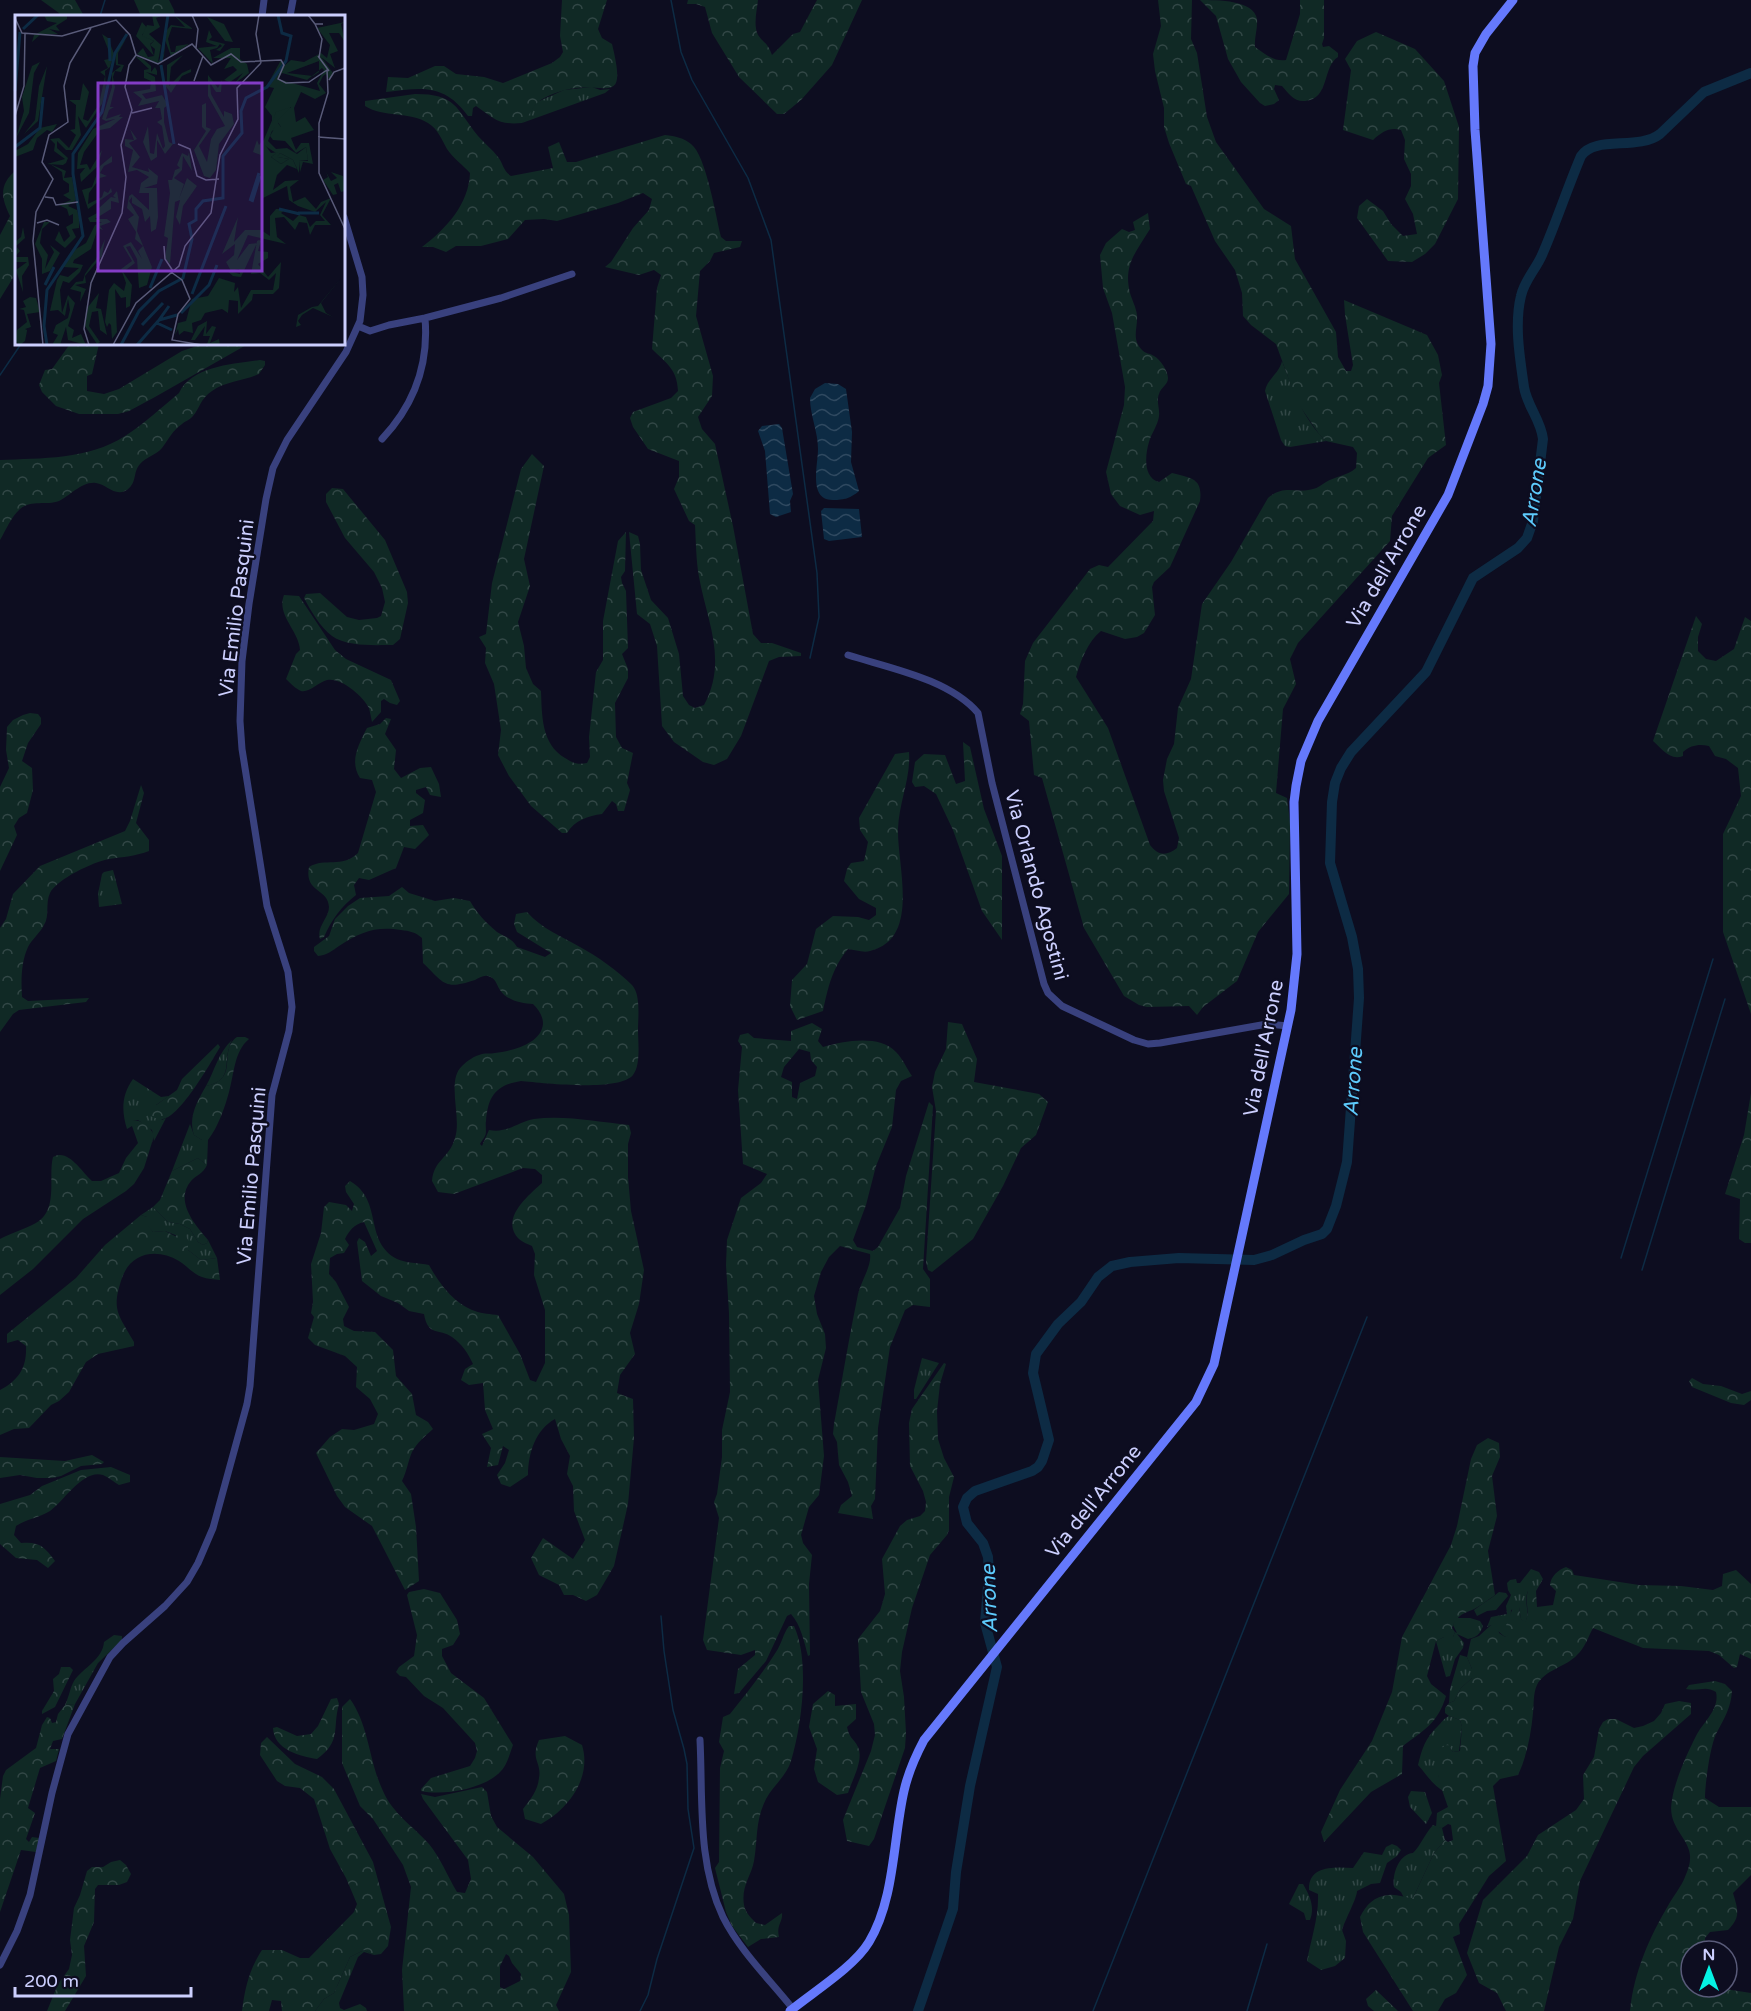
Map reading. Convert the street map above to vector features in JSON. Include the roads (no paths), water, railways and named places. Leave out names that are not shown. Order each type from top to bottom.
[{"type":"street","points":[[262,15],[264,0]]},
{"type":"street","points":[[290,15],[292,0]]},
{"type":"street","name":"Via dell'Arrone","points":[[791,2010],[851,1962],[869,1942],[882,1913],[904,1791],[913,1763],[924,1740],[1196,1402],[1214,1364],[1288,1026],[1297,954],[1294,810],[1301,761],[1318,721],[1448,495],[1488,386],[1491,344],[1472,71],[1476,53],[1483,38],[1494,21],[1513,0]]},
{"type":"street","name":"Via Emilio Pasquini","points":[[0,1965],[17,1931],[30,1895],[52,1793],[68,1734],[110,1657],[123,1642],[165,1606],[187,1582],[198,1563],[213,1528],[245,1412],[250,1386],[272,1095],[291,1022],[292,1002],[286,964],[267,906],[245,769],[241,728],[242,661],[249,604],[273,468],[286,440],[346,352],[358,326],[363,303],[362,277],[345,220]]},
{"type":"street","points":[[358,326],[370,331],[425,318],[501,298],[572,274]]},
{"type":"street","points":[[382,439],[398,420],[417,386],[426,328],[425,318]]},
{"type":"street","name":"Via Orlando Agostini","points":[[848,655],[947,688],[971,704],[978,713],[992,783],[1044,984],[1055,1001],[1134,1040],[1148,1044],[1271,1024],[1288,1026]]},
{"type":"street","points":[[700,1740],[706,1853],[712,1885],[722,1915],[791,2010]]},
{"type":"water","points":[[825,383],[838,384],[846,389],[852,432],[851,462],[859,491],[841,500],[825,499],[817,488],[816,481],[818,443],[810,398],[815,389]]},
{"type":"water","points":[[779,424],[782,428],[793,494],[790,501],[791,512],[776,517],[770,514],[765,451],[758,431],[762,426]]},
{"type":"water","points":[[824,508],[859,509],[862,537],[829,541],[824,539],[821,511]]},
{"type":"waterway","points":[[100,15],[105,0]]},
{"type":"waterway","points":[[671,0],[681,52],[692,80],[748,178],[771,240],[817,573],[819,617],[810,658]]},
{"type":"waterway","name":"Arrone","points":[[918,2011],[953,1909],[956,1872],[970,1786],[997,1667],[985,1623],[988,1557],[983,1543],[967,1523],[963,1507],[967,1498],[975,1491],[1032,1471],[1042,1461],[1049,1440],[1033,1373],[1036,1354],[1058,1324],[1081,1302],[1098,1277],[1112,1266],[1130,1262],[1179,1258],[1254,1260],[1322,1234],[1327,1229],[1336,1206],[1347,1162],[1359,998],[1358,969],[1352,937],[1330,863],[1332,802],[1335,783],[1351,752],[1426,672],[1473,578],[1518,548],[1527,538],[1533,521],[1543,439],[1524,387],[1518,342],[1519,307],[1527,280],[1542,255],[1581,156],[1596,146],[1651,139],[1660,134],[1704,92],[1751,73]]},
{"type":"waterway","points":[[0,375],[20,345]]},
{"type":"waterway","points":[[1621,1258],[1713,959]]},
{"type":"waterway","points":[[1642,1270],[1725,999]]},
{"type":"waterway","points":[[1093,2011],[1367,1317]]},
{"type":"waterway","points":[[640,2011],[648,1995],[657,1959],[694,1848],[688,1809],[687,1764],[673,1710],[661,1616]]},
{"type":"waterway","points":[[1247,2011],[1267,1944]]}]
